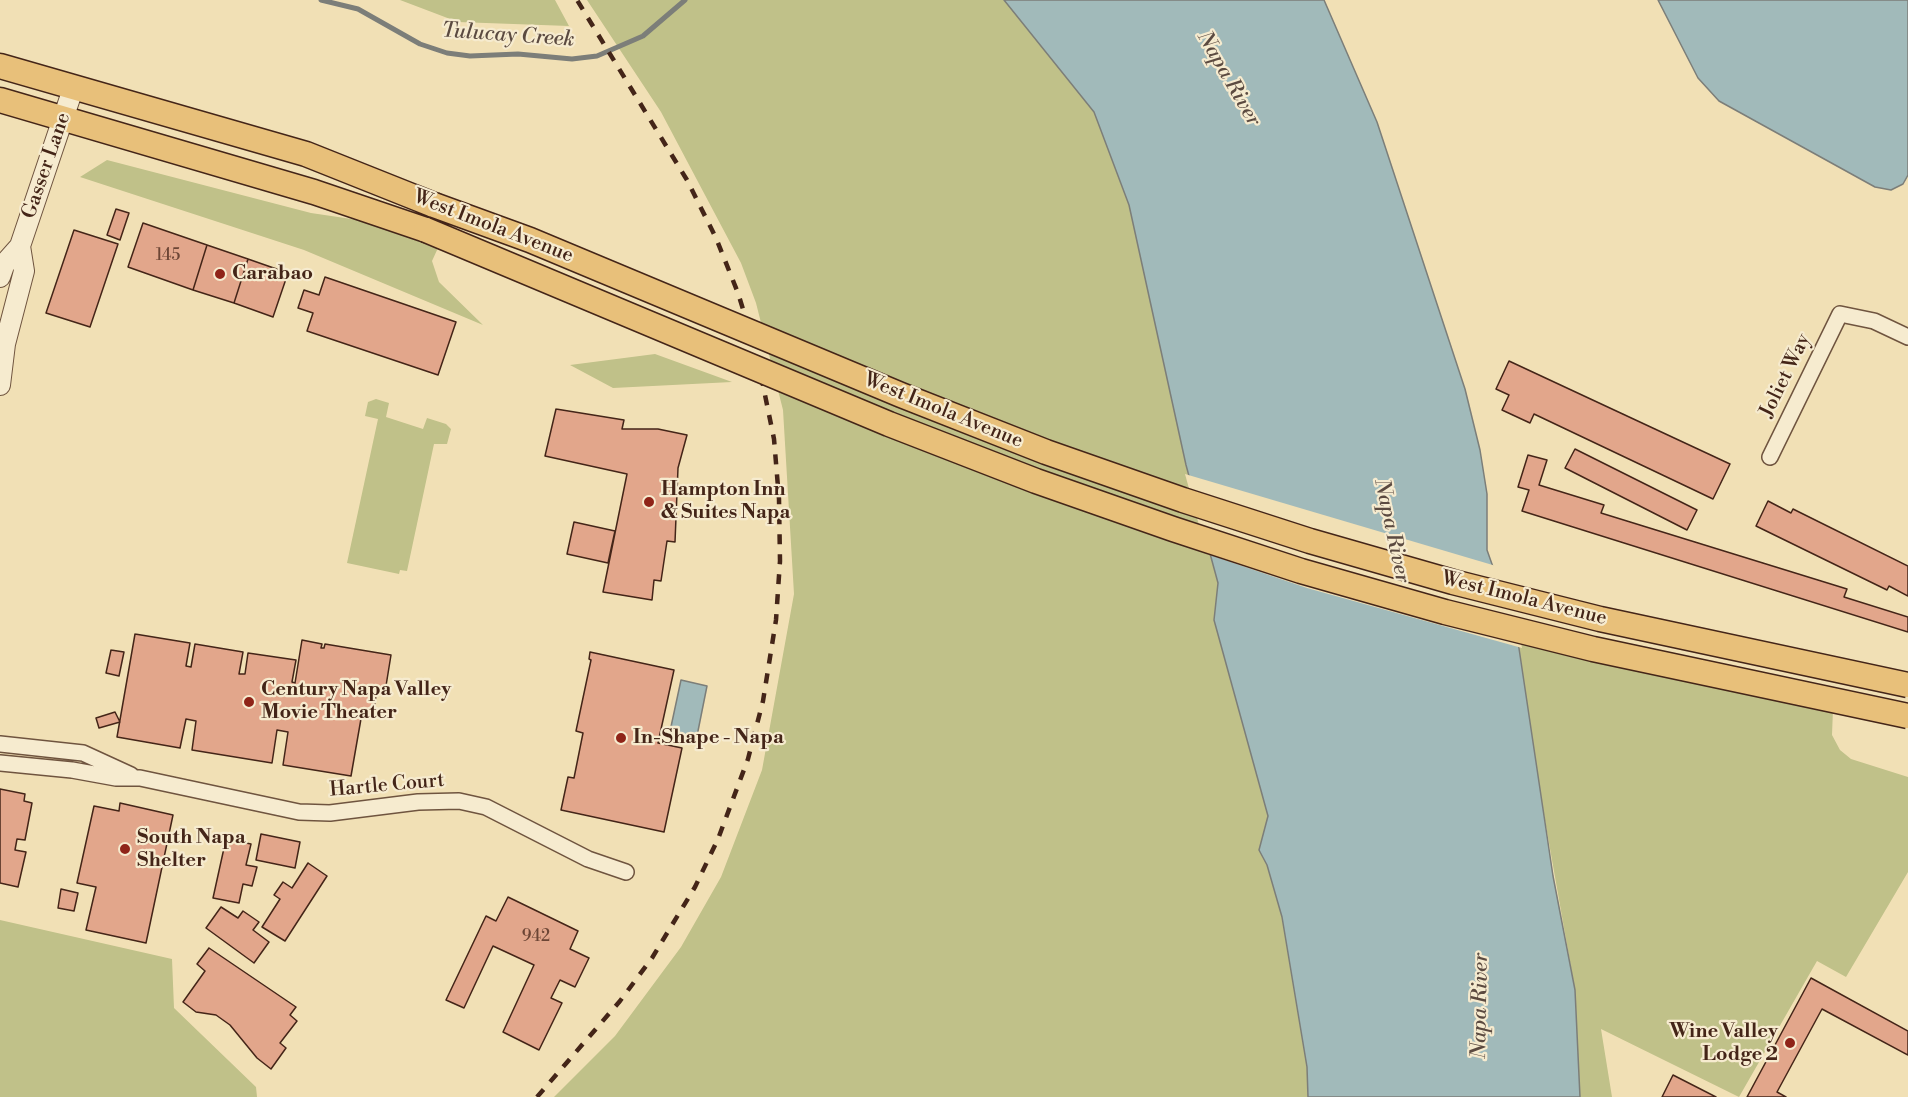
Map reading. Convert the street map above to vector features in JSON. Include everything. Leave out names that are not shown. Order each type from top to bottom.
[{"type":"main road","name":"West Imola Avenue","points":[[0,66],[306,154],[530,240],[921,403],[1046,452],[1310,541],[1453,582],[1600,619],[1908,685]]},
{"type":"main road","name":"West Imola Avenue","points":[[0,100],[314,192],[426,230],[889,424],[1035,481],[1301,571],[1445,612],[1605,652],[1908,716]]},
{"type":"street","name":"Gasser Lane","points":[[0,277],[5,263],[20,246],[74,86]]},
{"type":"street","name":"Gasser Lane","points":[[0,385],[5,344],[24,271],[20,246]]},
{"type":"street","name":"Joliet Way","points":[[1770,457],[1840,314],[1874,321],[1908,337]]},
{"type":"street","name":"Hartle Court","points":[[0,744],[83,753],[140,778]]},
{"type":"street","name":"Hartle Court","points":[[0,763],[116,778],[140,778],[309,812],[330,813],[418,802],[459,801],[486,807],[588,860],[626,873]]},
{"type":"green space","points":[[400,0],[555,0],[569,26],[458,22]]},
{"type":"green space","points":[[587,0],[1004,0],[1094,112],[1129,205],[1186,465],[1218,583],[1214,620],[1268,816],[1259,850],[1267,865],[1282,917],[1307,1067],[1308,1097],[554,1097],[615,1036],[681,947],[721,877],[762,770],[794,594],[783,410],[756,303],[741,263],[661,112]]},
{"type":"green space","points":[[107,160],[311,213],[426,230],[443,237],[432,261],[439,282],[483,325],[304,250],[80,177]]},
{"type":"green space","points":[[655,354],[732,382],[613,388],[570,365]]},
{"type":"green space","points":[[376,399],[389,403],[386,417],[423,429],[427,418],[446,424],[451,429],[447,444],[434,444],[407,571],[400,570],[399,574],[347,563],[378,419],[365,416],[368,402]]},
{"type":"green space","points":[[1511,628],[1833,709],[1832,735],[1840,750],[1851,759],[1908,777],[1908,872],[1846,977],[1817,961],[1739,1097],[1601,1029],[1612,1097],[1580,1097],[1575,990]]},
{"type":"green space","points":[[0,920],[172,959],[174,1008],[256,1087],[257,1097],[0,1097]]},
{"type":"water","name":"Napa River","points":[[1004,0],[1324,0],[1377,122],[1465,389],[1480,450],[1487,494],[1487,550],[1517,635],[1553,876],[1575,990],[1580,1097],[1308,1097],[1307,1067],[1282,917],[1267,865],[1259,850],[1268,816],[1214,620],[1218,583],[1186,465],[1129,205],[1094,112]]},
{"type":"water","points":[[1658,0],[1908,0],[1908,175],[1903,184],[1891,190],[1875,187],[1719,101],[1698,78]]},
{"type":"water","points":[[681,680],[707,686],[696,741],[669,736]]},
{"type":"pier","points":[[1185,474],[1496,566],[1522,648],[1307,588],[1207,554]]},
{"type":"building","points":[[116,209],[129,213],[120,240],[107,235]]},
{"type":"building","points":[[143,223],[207,245],[193,290],[128,267]]},
{"type":"building","points":[[74,230],[118,244],[90,327],[46,313]]},
{"type":"building","name":"Carabao","points":[[207,245],[248,259],[234,303],[193,290]]},
{"type":"building","points":[[248,259],[288,273],[273,317],[234,303]]},
{"type":"building","points":[[325,277],[456,322],[438,375],[307,331],[313,313],[298,308],[304,290],[319,295]]},
{"type":"building","points":[[1509,361],[1730,464],[1713,499],[1534,414],[1530,423],[1502,410],[1509,395],[1496,389]]},
{"type":"building","name":"Hampton Inn & Suites Napa","points":[[556,409],[624,420],[622,429],[658,429],[687,435],[678,468],[675,542],[667,541],[661,581],[654,580],[652,600],[603,592],[627,474],[545,456]]},
{"type":"building","points":[[1575,449],[1697,510],[1687,530],[1565,468]]},
{"type":"building","points":[[1528,455],[1547,460],[1539,485],[1604,505],[1601,513],[1847,589],[1844,597],[1908,617],[1908,632],[1522,511],[1529,490],[1518,487]]},
{"type":"building","points":[[1768,501],[1791,513],[1793,509],[1908,566],[1908,596],[1889,586],[1887,590],[1756,526]]},
{"type":"building","points":[[574,522],[615,531],[608,563],[567,554]]},
{"type":"building","name":"Century Napa Valley Movie Theater","points":[[135,634],[190,643],[186,666],[191,667],[195,644],[243,652],[239,674],[245,674],[248,653],[296,660],[292,682],[295,683],[302,640],[322,644],[321,648],[324,648],[325,644],[391,655],[385,692],[377,690],[373,715],[362,713],[351,776],[283,765],[288,732],[277,730],[272,763],[192,750],[196,721],[186,719],[180,748],[117,737]]},
{"type":"building","points":[[111,650],[124,652],[119,676],[106,673]]},
{"type":"building","name":"In-Shape - Napa","points":[[590,652],[674,670],[658,743],[682,748],[664,832],[561,810],[568,777],[574,778],[583,733],[576,731],[591,660],[589,659]]},
{"type":"building","points":[[115,712],[120,722],[99,728],[96,718]]},
{"type":"building","points":[[0,789],[25,794],[24,801],[32,803],[25,840],[17,839],[15,850],[26,852],[18,887],[0,883]]},
{"type":"building","name":"South Napa Shelter","points":[[120,803],[173,815],[146,943],[86,930],[96,887],[77,883],[94,806],[119,811]]},
{"type":"building","points":[[261,834],[300,842],[295,868],[256,860]]},
{"type":"building","points":[[226,839],[251,844],[246,865],[257,867],[252,886],[243,884],[239,903],[213,898]]},
{"type":"building","points":[[308,863],[327,876],[285,941],[262,927],[280,899],[274,895],[283,882],[292,888]]},
{"type":"building","points":[[61,889],[78,893],[74,911],[58,908]]},
{"type":"building","points":[[508,897],[578,931],[570,949],[589,958],[575,987],[560,980],[551,998],[562,1003],[539,1050],[503,1032],[534,965],[493,946],[464,1008],[446,1000],[486,916],[496,921]]},
{"type":"building","points":[[221,907],[238,918],[243,911],[259,922],[253,930],[269,942],[254,963],[206,928]]},
{"type":"building","points":[[209,948],[296,1007],[290,1015],[297,1021],[280,1043],[286,1048],[271,1069],[257,1058],[230,1025],[216,1015],[196,1012],[183,1002],[205,971],[197,964]]},
{"type":"building","name":"Wine Valley Lodge 2","points":[[1811,978],[1908,1031],[1908,1055],[1822,1009],[1777,1092],[1786,1097],[1747,1097]]},
{"type":"building","points":[[1673,1075],[1716,1097],[1662,1097]]},
{"type":"waterway","name":"Tulucay Creek","points":[[321,0],[358,9],[420,44],[447,53],[470,56],[518,54],[572,59],[597,56],[643,36],[685,0]]},
{"type":"railway","points":[[537,1097],[620,1001],[652,958],[695,887],[718,839],[748,759],[763,701],[776,620],[780,561],[779,499],[774,439],[756,351],[738,293],[716,238],[687,180],[577,0]]},
{"type":"place","name":"Carabao","points":[[220,274]]},
{"type":"place","name":"Hampton Inn & Suites Napa","points":[[649,502]]},
{"type":"place","name":"Century Napa Valley Movie Theater","points":[[249,702]]},
{"type":"place","name":"In-Shape - Napa","points":[[621,738]]},
{"type":"place","name":"South Napa Shelter","points":[[125,849]]},
{"type":"place","name":"Wine Valley Lodge 2","points":[[1790,1043]]}]
